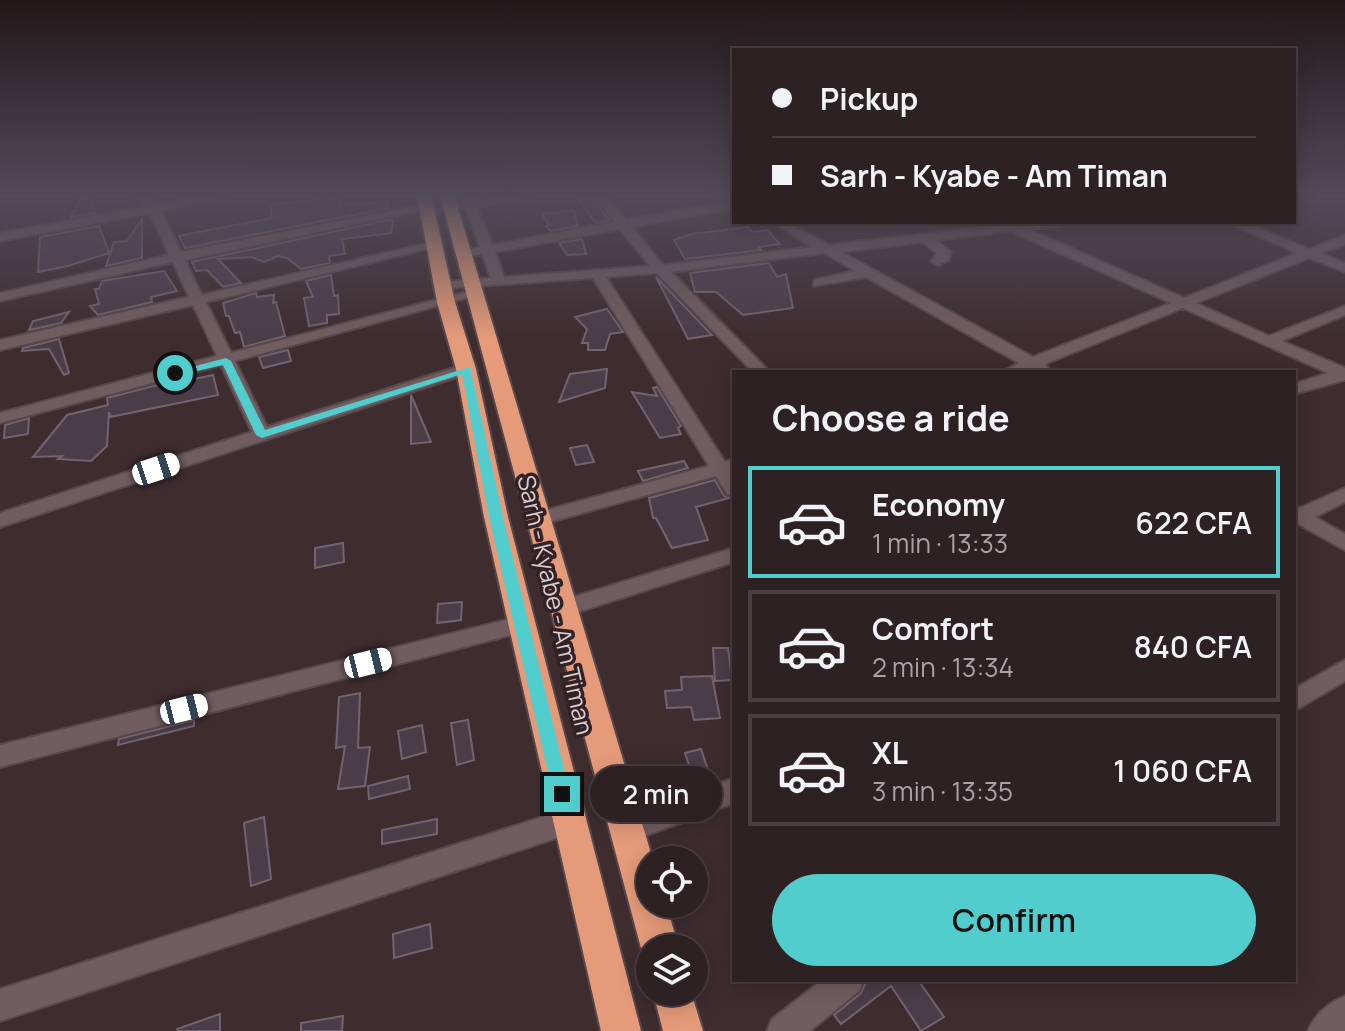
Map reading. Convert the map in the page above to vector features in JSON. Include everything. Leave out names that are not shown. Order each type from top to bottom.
[{"type":"highway","name":"Sarh - Kyabe - Am Timan","points":[[434,243],[444,294],[466,369],[568,822],[621,1031]]},
{"type":"highway","name":"Sarh - Kyabe - Am Timan","points":[[469,243],[474,252],[473,289],[656,934]]},
{"type":"highway","points":[[676,1006],[683,1031]]},
{"type":"street","points":[[171,243],[262,435]]},
{"type":"street","points":[[0,297],[245,243]]},
{"type":"street","points":[[499,281],[474,252],[520,243]]},
{"type":"street","points":[[640,243],[660,269],[760,370]]},
{"type":"street","points":[[816,243],[1040,368],[1336,243]]},
{"type":"street","points":[[0,418],[226,361],[444,294],[499,281],[660,269],[869,243]]},
{"type":"street","points":[[932,243],[944,252],[938,261]]},
{"type":"street","points":[[1049,243],[1344,374]]},
{"type":"street","points":[[1283,243],[1345,268]]},
{"type":"street","points":[[0,345],[433,246]]},
{"type":"street","points":[[819,283],[868,272]]},
{"type":"street","points":[[539,519],[727,468],[597,274]]},
{"type":"street","points":[[1270,341],[1345,310]]},
{"type":"street","points":[[0,520],[466,369]]},
{"type":"street","points":[[1296,388],[1344,374]]},
{"type":"street","points":[[1296,516],[1345,494]]},
{"type":"street","points":[[1296,516],[1345,543]]},
{"type":"street","points":[[565,608],[732,556]]},
{"type":"street","points":[[0,756],[522,624]]},
{"type":"street","points":[[1296,700],[1345,669]]},
{"type":"street","points":[[628,829],[732,791]]},
{"type":"street","points":[[0,1005],[568,822]]},
{"type":"street","points":[[784,1031],[845,982]]},
{"type":"street","points":[[1325,1031],[1345,1013]]},
{"type":"building","points":[[40,243],[105,243],[109,253],[68,266],[38,272]]},
{"type":"building","points":[[114,243],[142,243],[142,258],[106,266]]},
{"type":"building","points":[[183,243],[210,243],[185,248]]},
{"type":"building","points":[[280,243],[343,243],[345,254],[329,256],[330,263],[301,269],[287,258],[278,256],[264,262],[252,257],[218,259],[241,283],[223,287],[207,270],[196,271],[192,262]]},
{"type":"building","points":[[559,243],[583,243],[586,254],[567,255]]},
{"type":"building","points":[[676,243],[780,244],[759,247],[761,250],[685,259]]},
{"type":"building","points":[[769,263],[777,277],[786,274],[793,308],[743,315],[716,292],[695,292],[690,273]]},
{"type":"building","points":[[164,271],[177,291],[151,297],[152,302],[98,315],[90,306],[99,304],[95,289],[99,289],[102,281]]},
{"type":"building","points":[[331,275],[334,296],[338,295],[339,314],[327,315],[327,323],[309,326],[304,298],[313,297],[306,281]]},
{"type":"building","points":[[656,277],[712,335],[688,339]]},
{"type":"building","points":[[256,293],[257,297],[274,295],[273,303],[276,302],[285,336],[244,347],[240,332],[235,333],[229,316],[226,316],[223,303]]},
{"type":"building","points":[[607,309],[623,332],[610,334],[605,350],[588,350],[588,343],[582,343],[587,329],[575,317]]},
{"type":"building","points":[[69,312],[61,323],[29,330],[33,321]]},
{"type":"building","points":[[59,339],[69,373],[64,375],[49,349],[22,351],[23,348]]},
{"type":"building","points":[[288,350],[291,361],[263,368],[259,357]]},
{"type":"building","points":[[607,369],[605,388],[559,402],[570,374]]},
{"type":"building","points":[[213,375],[218,395],[110,417],[109,412],[107,446],[91,461],[58,459],[62,456],[33,457],[67,415],[108,405],[107,398],[173,381],[176,383]]},
{"type":"building","points":[[657,387],[681,426],[678,428],[681,434],[660,438],[632,392],[657,396],[653,388]]},
{"type":"building","points":[[411,395],[431,442],[411,444]]},
{"type":"building","points":[[29,418],[28,434],[4,438],[5,425]]},
{"type":"building","points":[[587,445],[594,462],[576,465],[570,448]]},
{"type":"building","points":[[684,461],[688,468],[643,481],[638,471]]},
{"type":"building","points":[[715,480],[724,496],[729,498],[696,507],[708,540],[672,548],[656,518],[653,518],[649,498]]},
{"type":"building","points":[[343,543],[344,562],[315,568],[315,548]]},
{"type":"building","points":[[462,602],[461,620],[437,623],[438,604]]},
{"type":"building","points":[[713,648],[728,648],[732,680],[715,681]]},
{"type":"building","points":[[712,676],[720,718],[694,720],[691,707],[667,708],[665,691],[682,690],[681,677]]},
{"type":"building","points":[[360,693],[358,748],[370,747],[365,786],[338,789],[345,746],[336,748],[339,697]]},
{"type":"building","points":[[194,720],[194,726],[118,745],[119,739]]},
{"type":"building","points":[[468,720],[474,760],[457,765],[451,723]]},
{"type":"building","points":[[422,725],[426,752],[402,759],[398,731]]},
{"type":"building","points":[[701,749],[711,779],[695,783],[685,753]]},
{"type":"building","points":[[408,776],[410,789],[369,799],[368,786]]},
{"type":"building","points":[[264,817],[271,879],[251,886],[244,823]]},
{"type":"building","points":[[437,819],[437,834],[382,844],[382,830]]},
{"type":"building","points":[[430,924],[432,948],[394,958],[393,934]]},
{"type":"building","points":[[866,982],[919,982],[944,1017],[921,1031],[891,986],[841,1024],[834,1015],[861,993]]},
{"type":"building","points":[[220,1014],[220,1031],[177,1029]]},
{"type":"building","points":[[343,1016],[342,1031],[301,1031],[301,1023]]},
{"type":"route","points":[[175,373],[226,361],[262,435],[374,396],[466,369],[496,517],[562,794]]}]
